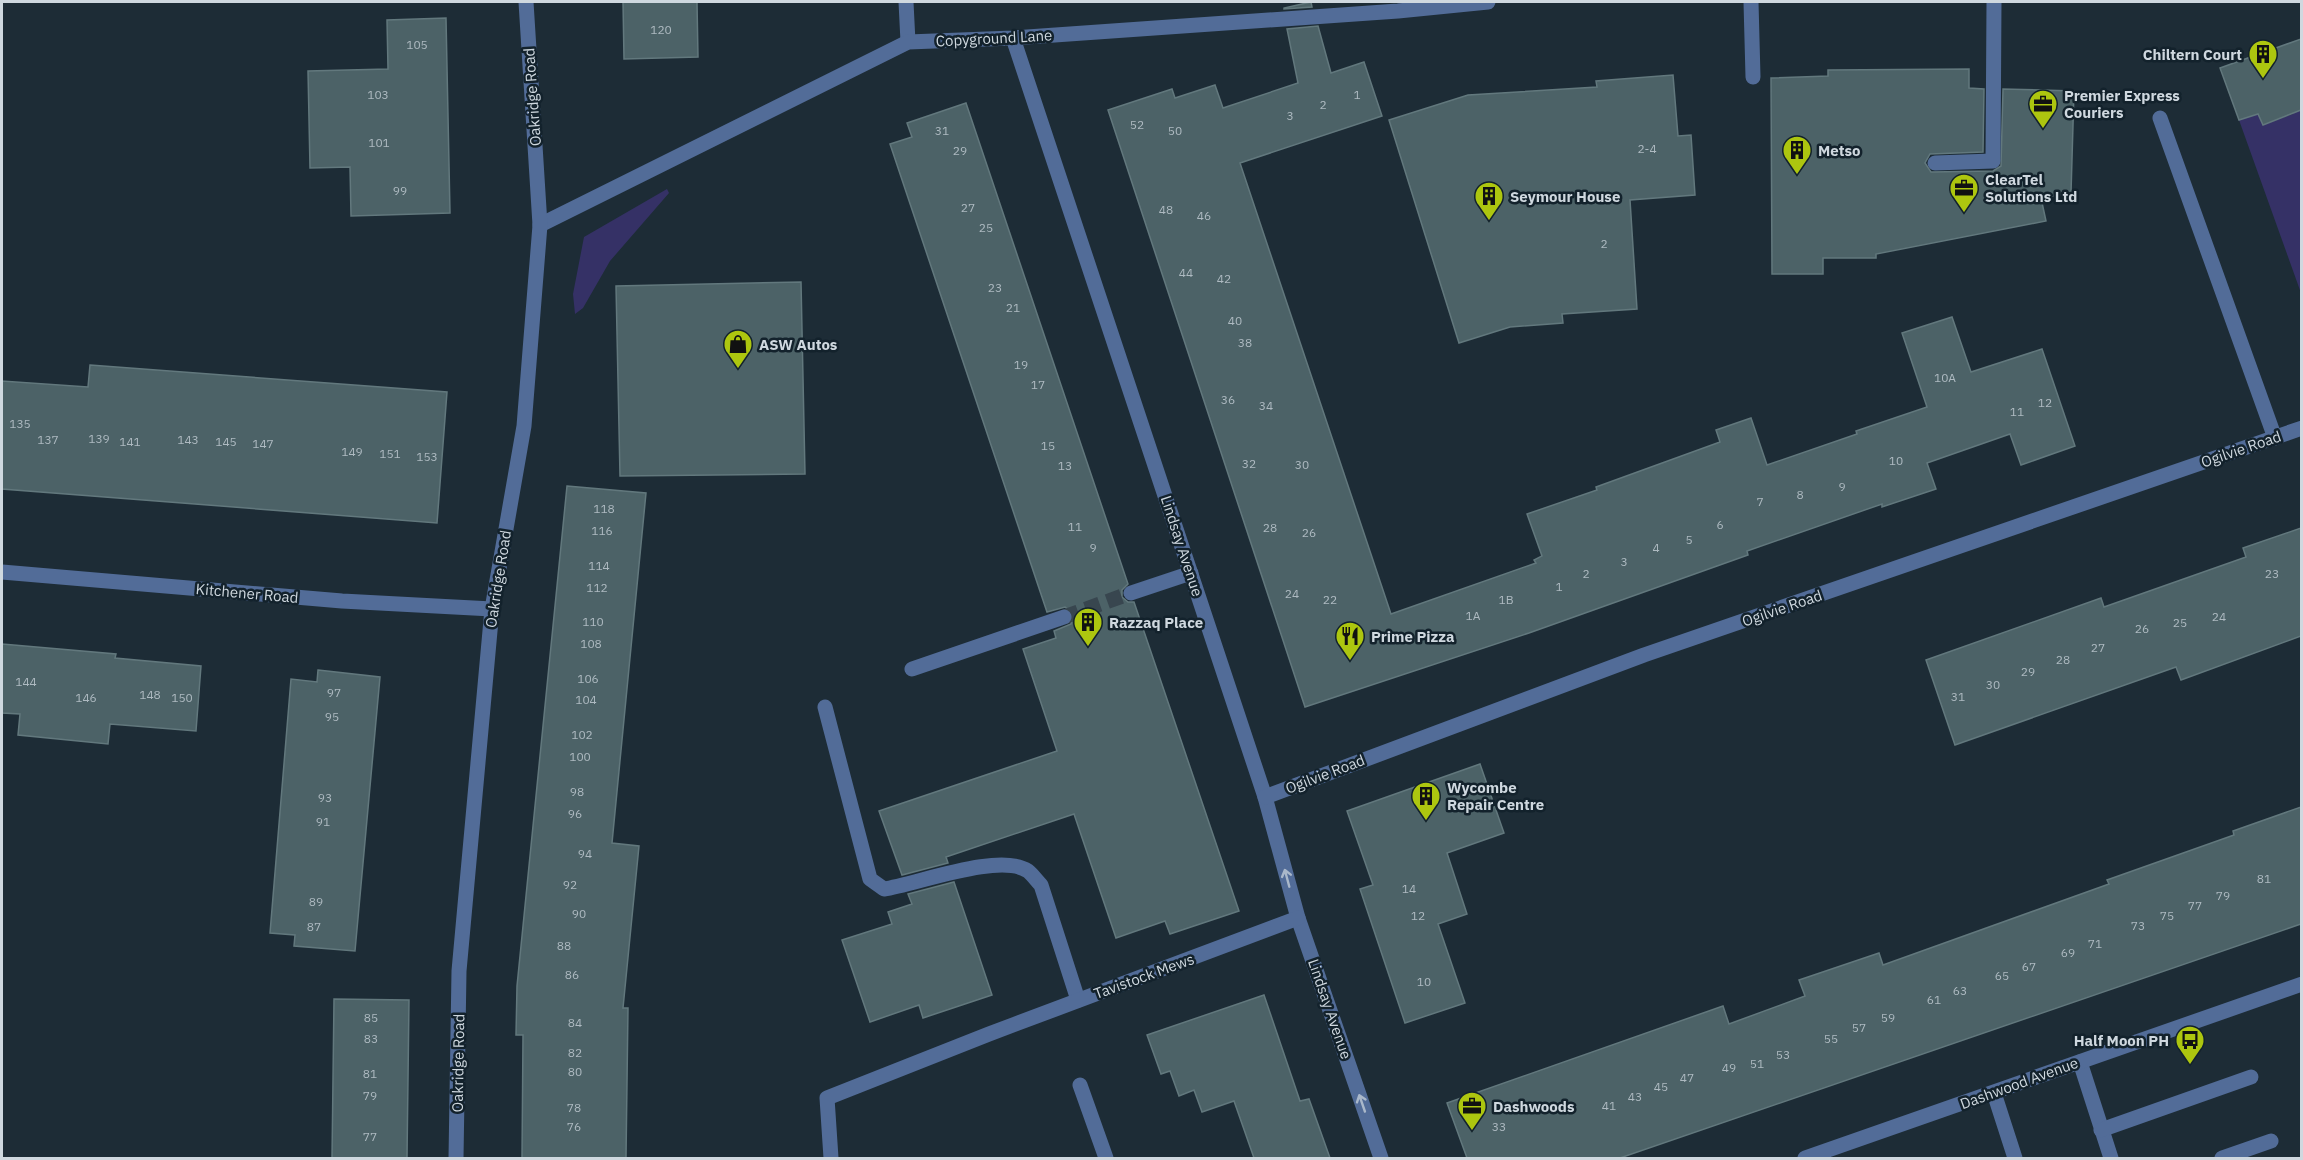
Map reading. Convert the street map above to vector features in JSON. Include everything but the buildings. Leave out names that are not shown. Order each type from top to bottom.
[{"type":"street","name":"Oakridge Road","points":[[456,1158],[459,971],[492,609],[524,426],[540,225],[526,2]]},
{"type":"street","points":[[906,2],[908,42]]},
{"type":"street","name":"Copyground Lane","points":[[540,225],[908,42],[1013,38],[1398,6],[1488,2]]},
{"type":"street","points":[[1751,2],[1753,77]]},
{"type":"street","points":[[1935,162],[1993,161],[1994,2]]},
{"type":"street","name":"Lindsay Avenue","points":[[1013,38],[1266,797],[1298,918],[1381,1158]]},
{"type":"street","points":[[2160,118],[2275,438]]},
{"type":"street","name":"Ogilvie Road","points":[[1266,797],[1644,655],[2301,428]]},
{"type":"street","name":"Kitchener Road","points":[[2,572],[342,601],[492,609]]},
{"type":"street","points":[[1131,593],[1191,573]]},
{"type":"street","points":[[912,669],[1064,617]]},
{"type":"street","points":[[825,707],[870,879],[885,889],[943,874],[990,866],[1013,866],[1027,871],[1041,885],[1078,1000]]},
{"type":"street","name":"Tavistock Mews","points":[[831,1158],[827,1098],[989,1034],[1298,918]]},
{"type":"street","name":"Dashwood Avenue","points":[[1805,1158],[2301,984]]},
{"type":"street","points":[[2079,1062],[2111,1158]]},
{"type":"street","points":[[2101,1130],[2251,1077]]},
{"type":"street","points":[[1080,1085],[1106,1158]]},
{"type":"street","points":[[1994,1092],[2015,1158]]},
{"type":"street","points":[[2222,1158],[2271,1141]]},
{"type":"shaded area","points":[[2299,92],[2302,98],[2301,293],[2239,120],[2258,114],[2263,125],[2293,114]]},
{"type":"shaded area","points":[[667,189],[669,193],[610,261],[583,308],[575,314],[573,294],[584,237]]},
{"type":"tunnel","points":[[1064,617],[1131,593]]},
{"type":"place","name":"Chiltern Court","points":[[2263,80]]},
{"type":"place","name":"Premier Express Couriers","points":[[2043,130]]},
{"type":"place","name":"Metso","points":[[1797,176]]},
{"type":"place","name":"ClearTel Solutions Ltd","points":[[1964,214]]},
{"type":"place","name":"Seymour House","points":[[1489,222]]},
{"type":"place","name":"ASW Autos","points":[[738,370]]},
{"type":"place","name":"Razzaq Place","points":[[1088,648]]},
{"type":"place","name":"Prime Pizza","points":[[1350,662]]},
{"type":"place","name":"Wycombe Repair Centre","points":[[1426,822]]},
{"type":"place","name":"Half Moon PH","points":[[2190,1066]]},
{"type":"place","name":"Dashwoods","points":[[1472,1132]]}]
